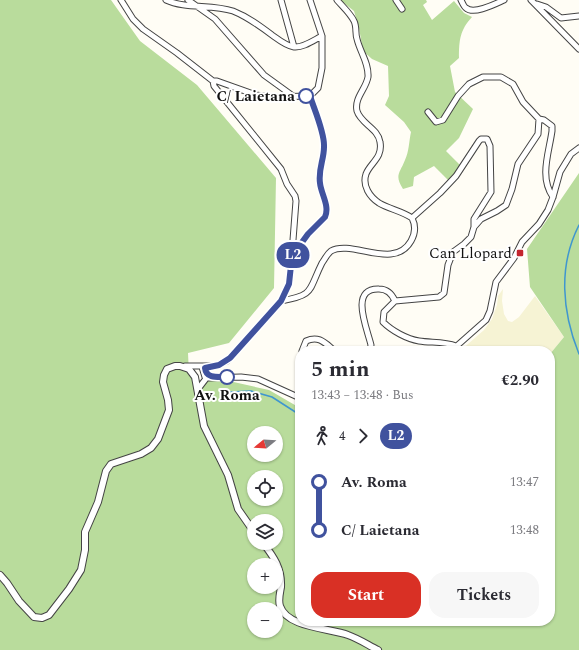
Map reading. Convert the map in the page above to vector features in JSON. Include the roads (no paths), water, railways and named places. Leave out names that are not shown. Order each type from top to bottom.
[{"type":"street","points":[[121,0],[133,19],[143,29],[213,81],[217,81],[256,95],[270,97],[310,96],[318,88],[322,68],[322,36],[310,0]]},
{"type":"street","points":[[166,0],[173,3],[209,6],[245,16],[285,44],[294,47],[302,46],[322,36]]},
{"type":"street","points":[[188,0],[215,19],[264,75],[293,96]]},
{"type":"street","points":[[281,0],[294,47]]},
{"type":"street","points":[[281,301],[299,298],[305,295],[310,289],[326,256],[332,251],[340,249],[391,254],[408,247],[414,236],[415,226],[412,218],[405,213],[380,204],[369,194],[366,186],[366,173],[375,163],[381,151],[380,142],[376,132],[358,113],[356,103],[368,78],[368,68],[357,39],[355,22],[337,0]]},
{"type":"street","points":[[396,0],[402,9]]},
{"type":"street","points":[[460,0],[466,8],[472,10],[484,8],[504,0]]},
{"type":"street","points":[[533,2],[546,7],[562,18],[579,16]]},
{"type":"street","points":[[533,2],[579,49]]},
{"type":"street","points":[[428,112],[436,122],[443,120],[458,96],[469,84],[483,77],[501,77],[513,84],[523,102],[539,119],[544,120],[552,126],[545,176],[553,197]]},
{"type":"street","points":[[0,575],[19,601],[34,616],[42,618],[49,615],[70,589],[81,570],[85,532],[98,502],[106,471],[111,464],[141,454],[151,448],[158,439],[169,410],[163,382],[164,374],[167,369],[180,366],[201,367],[219,365],[230,358],[281,301],[289,284],[296,206],[295,196],[286,184],[281,169],[214,86],[213,81]]},
{"type":"street","points":[[292,256],[308,234],[325,217],[327,213],[327,208],[320,185],[319,170],[324,156],[323,136],[310,96]]},
{"type":"street","points":[[474,227],[481,219],[506,205],[512,189],[518,164],[538,134],[539,119]]},
{"type":"street","points":[[412,218],[440,193],[456,176],[479,141],[488,139],[490,146],[491,192],[474,219],[474,227],[471,238],[453,252],[450,257],[444,293],[439,297],[395,301],[384,312],[383,322],[399,334],[418,341],[449,343],[456,346],[486,320],[490,311],[496,282],[514,258],[522,242],[539,224],[548,210],[560,172],[571,154],[579,148]]},
{"type":"street","points":[[371,346],[361,304],[362,297],[370,289],[383,289],[392,294],[395,301]]},
{"type":"street","points":[[304,346],[306,342],[316,338],[329,346]]},
{"type":"street","points":[[180,366],[189,369],[199,378],[208,376],[258,379],[295,396]]},
{"type":"street","points":[[201,367],[196,369],[195,376],[198,388],[200,411],[204,426],[228,475],[238,509],[247,522]]},
{"type":"street","points":[[201,367],[208,376]]},
{"type":"street","points":[[198,388],[208,376]]},
{"type":"street","points":[[268,550],[274,557],[279,568],[281,582],[280,606],[287,615],[295,620]]},
{"type":"street","points":[[313,626],[348,635],[378,650]]},
{"type":"waterway","points":[[579,225],[572,241],[565,273],[566,306],[573,338],[579,354]]},
{"type":"waterway","points":[[230,392],[251,391],[272,397],[295,412]]},
{"type":"place","name":"C/ Laietana","points":[[306,96]]},
{"type":"place","name":"Can Llopard","points":[[520,253]]},
{"type":"place","name":"Av. Roma","points":[[227,377]]}]
